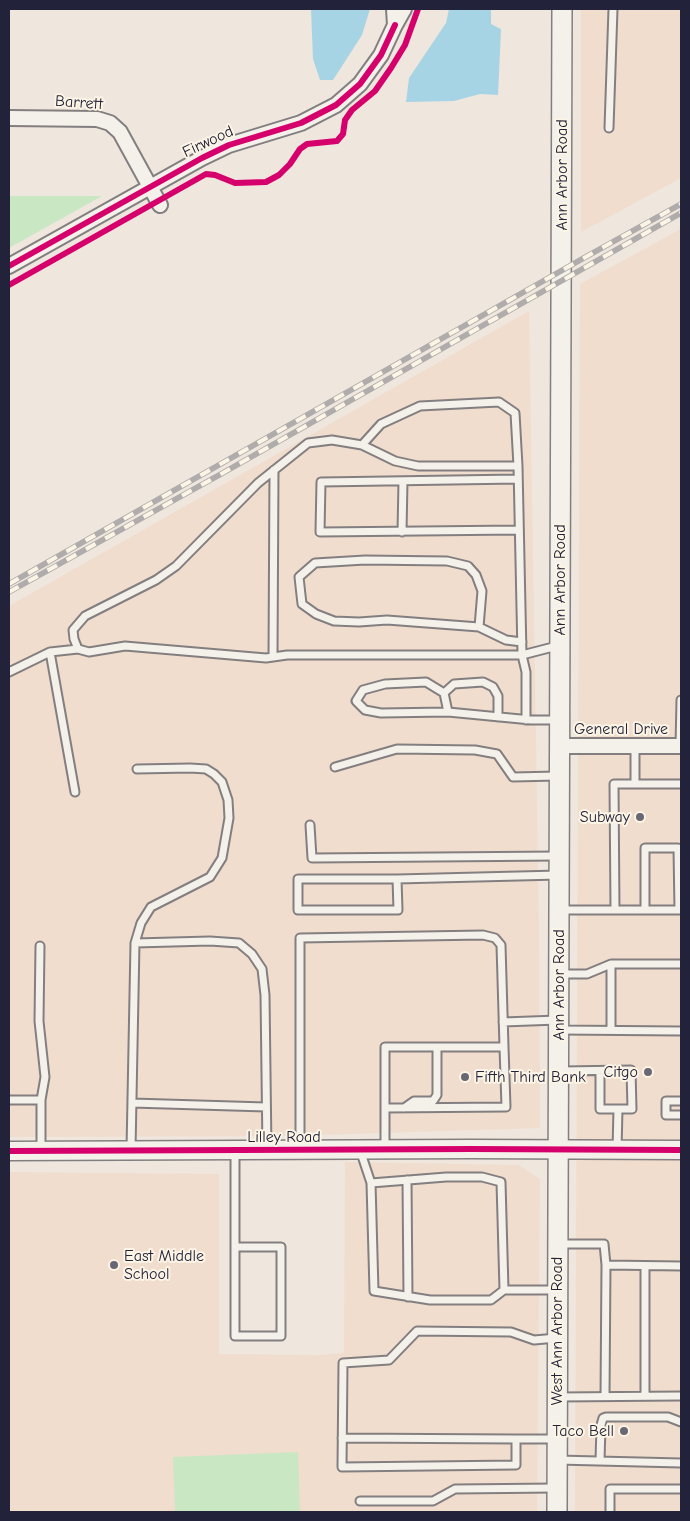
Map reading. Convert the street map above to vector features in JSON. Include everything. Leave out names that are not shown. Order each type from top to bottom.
[{"type":"main road","name":"Ann Arbor Road","points":[[558,1150],[562,9]]},
{"type":"main road","name":"West Ann Arbor Road","points":[[557,1512],[558,1150]]},
{"type":"street","name":"Firwood","points":[[394,9],[395,25]]},
{"type":"street","name":"Firwood","points":[[9,266],[150,187],[228,146],[301,123],[336,105],[360,84],[381,55],[404,9]]},
{"type":"street","name":"Barrett","points":[[9,118],[97,119],[110,123],[120,132],[160,205]]},
{"type":"street","name":"General Drive","points":[[560,746],[681,746]]},
{"type":"street","name":"Lilley Road","points":[[9,1151],[681,1150]]},
{"type":"lane","points":[[609,128],[614,9]]},
{"type":"lane","points":[[362,445],[381,424],[420,406],[499,402],[515,413],[522,655],[526,672],[526,720]]},
{"type":"lane","points":[[78,649],[74,639],[74,630],[85,616],[156,580],[176,566],[258,483],[308,443],[332,440],[362,445],[395,461],[418,466],[518,466]]},
{"type":"lane","points":[[273,657],[274,470]]},
{"type":"lane","points":[[518,479],[320,482],[320,532],[519,530]]},
{"type":"lane","points":[[402,532],[403,481]]},
{"type":"lane","points":[[479,627],[482,591],[476,574],[468,566],[447,561],[365,560],[315,563],[298,577],[302,604],[316,614],[334,621],[387,620],[479,627],[506,640],[522,642]]},
{"type":"lane","points":[[9,672],[50,652],[78,649],[89,652],[125,646],[212,655],[266,658],[287,654],[522,655],[560,645]]},
{"type":"lane","points":[[50,652],[75,792]]},
{"type":"lane","points":[[448,712],[444,692],[426,682],[385,684],[363,690],[356,701],[365,710],[381,713],[448,712],[526,720],[560,720]]},
{"type":"lane","points":[[444,692],[454,684],[483,682],[493,687],[498,696],[498,717]]},
{"type":"lane","points":[[681,700],[681,746]]},
{"type":"lane","points":[[635,746],[635,784]]},
{"type":"lane","points":[[335,767],[396,749],[475,750],[497,754],[513,777],[560,776]]},
{"type":"lane","points":[[131,1151],[136,942],[141,923],[151,907],[210,877],[222,858],[229,818],[228,800],[222,782],[206,769],[137,769]]},
{"type":"lane","points":[[615,910],[614,784],[681,784]]},
{"type":"lane","points":[[310,824],[312,858],[560,856]]},
{"type":"lane","points":[[560,910],[615,910],[645,910],[680,910],[678,848],[644,848],[645,910]]},
{"type":"lane","points":[[397,879],[398,910],[298,910],[298,879],[397,879],[560,875]]},
{"type":"lane","points":[[300,1150],[300,938],[483,935],[495,938],[501,945],[506,1107],[385,1108]]},
{"type":"lane","points":[[136,942],[210,941],[239,943],[252,954],[262,969],[266,995],[267,1150]]},
{"type":"lane","points":[[40,946],[40,1021],[45,1077],[41,1100],[41,1151]]},
{"type":"lane","points":[[559,974],[587,974],[611,964],[681,964]]},
{"type":"lane","points":[[610,1030],[611,964]]},
{"type":"lane","points":[[503,1022],[610,1030],[681,1031]]},
{"type":"lane","points":[[385,1150],[385,1047],[504,1047]]},
{"type":"lane","points":[[404,1108],[414,1101],[433,1101],[438,1095],[437,1047]]},
{"type":"lane","points":[[559,1071],[631,1070],[632,1109],[600,1109],[600,1071]]},
{"type":"lane","points":[[9,1100],[41,1100]]},
{"type":"lane","points":[[681,1101],[666,1101],[666,1115],[681,1115]]},
{"type":"lane","points":[[132,1103],[266,1107]]},
{"type":"lane","points":[[616,1150],[618,1109]]},
{"type":"lane","points":[[360,1150],[371,1183],[374,1291],[430,1300],[491,1300],[504,1290],[558,1290]]},
{"type":"lane","points":[[235,1151],[235,1247],[235,1336],[281,1336],[281,1247],[235,1247]]},
{"type":"lane","points":[[371,1183],[446,1177],[482,1178],[501,1182],[504,1290]]},
{"type":"lane","points":[[408,1180],[408,1297]]},
{"type":"lane","points":[[558,1244],[604,1244],[606,1265],[605,1396]]},
{"type":"lane","points":[[606,1265],[681,1266]]},
{"type":"lane","points":[[645,1266],[645,1396]]},
{"type":"lane","points":[[516,1439],[516,1465],[342,1467],[343,1363],[389,1360],[417,1331],[511,1332],[534,1340],[557,1338]]},
{"type":"lane","points":[[557,1396],[681,1396]]},
{"type":"lane","points":[[600,1461],[601,1425],[603,1418],[606,1416],[668,1417],[681,1422]]},
{"type":"lane","points":[[342,1438],[557,1439]]},
{"type":"lane","points":[[557,1460],[681,1463]]},
{"type":"lane","points":[[360,1501],[433,1501],[455,1489],[557,1488]]},
{"type":"lane","points":[[610,1512],[610,1489],[681,1489]]},
{"type":"shaded area","points":[[581,9],[681,9],[681,178],[581,232]]},
{"type":"shaded area","points":[[681,229],[681,1512],[575,1512],[580,284]]},
{"type":"shaded area","points":[[529,311],[539,926],[540,1128],[285,1136],[9,1137],[9,606]]},
{"type":"shaded area","points":[[345,1162],[519,1165],[540,1179],[537,1512],[9,1512],[9,1172],[219,1174],[219,1354],[320,1355],[344,1353]]},
{"type":"green space","points":[[9,196],[102,196],[9,248]]},
{"type":"green space","points":[[298,1452],[300,1512],[175,1512],[173,1457]]},
{"type":"water","points":[[311,9],[370,9],[362,35],[333,80],[320,80],[313,59]]},
{"type":"water","points":[[449,9],[491,9],[491,24],[501,29],[498,95],[480,94],[454,101],[406,102],[409,78],[446,23]]},
{"type":"railway","points":[[9,584],[681,204]]},
{"type":"railway","points":[[9,592],[681,213]]},
{"type":"cycle path","points":[[9,285],[206,174],[215,175],[235,183],[266,182],[279,175],[290,164],[300,149],[307,144],[337,141],[343,134],[345,120],[352,110],[375,91],[391,68],[405,45],[418,9]]},
{"type":"cycle path","points":[[9,266],[202,158],[229,145],[301,123],[336,105],[360,84],[381,55],[395,25]]},
{"type":"cycle path","points":[[9,1151],[681,1150]]},
{"type":"place","name":"Subway","points":[[640,817]]},
{"type":"place","name":"Citgo","points":[[648,1072]]},
{"type":"place","name":"Fifth Third Bank","points":[[465,1077]]},
{"type":"place","name":"East Middle School","points":[[114,1265]]},
{"type":"place","name":"Taco Bell","points":[[624,1431]]}]
